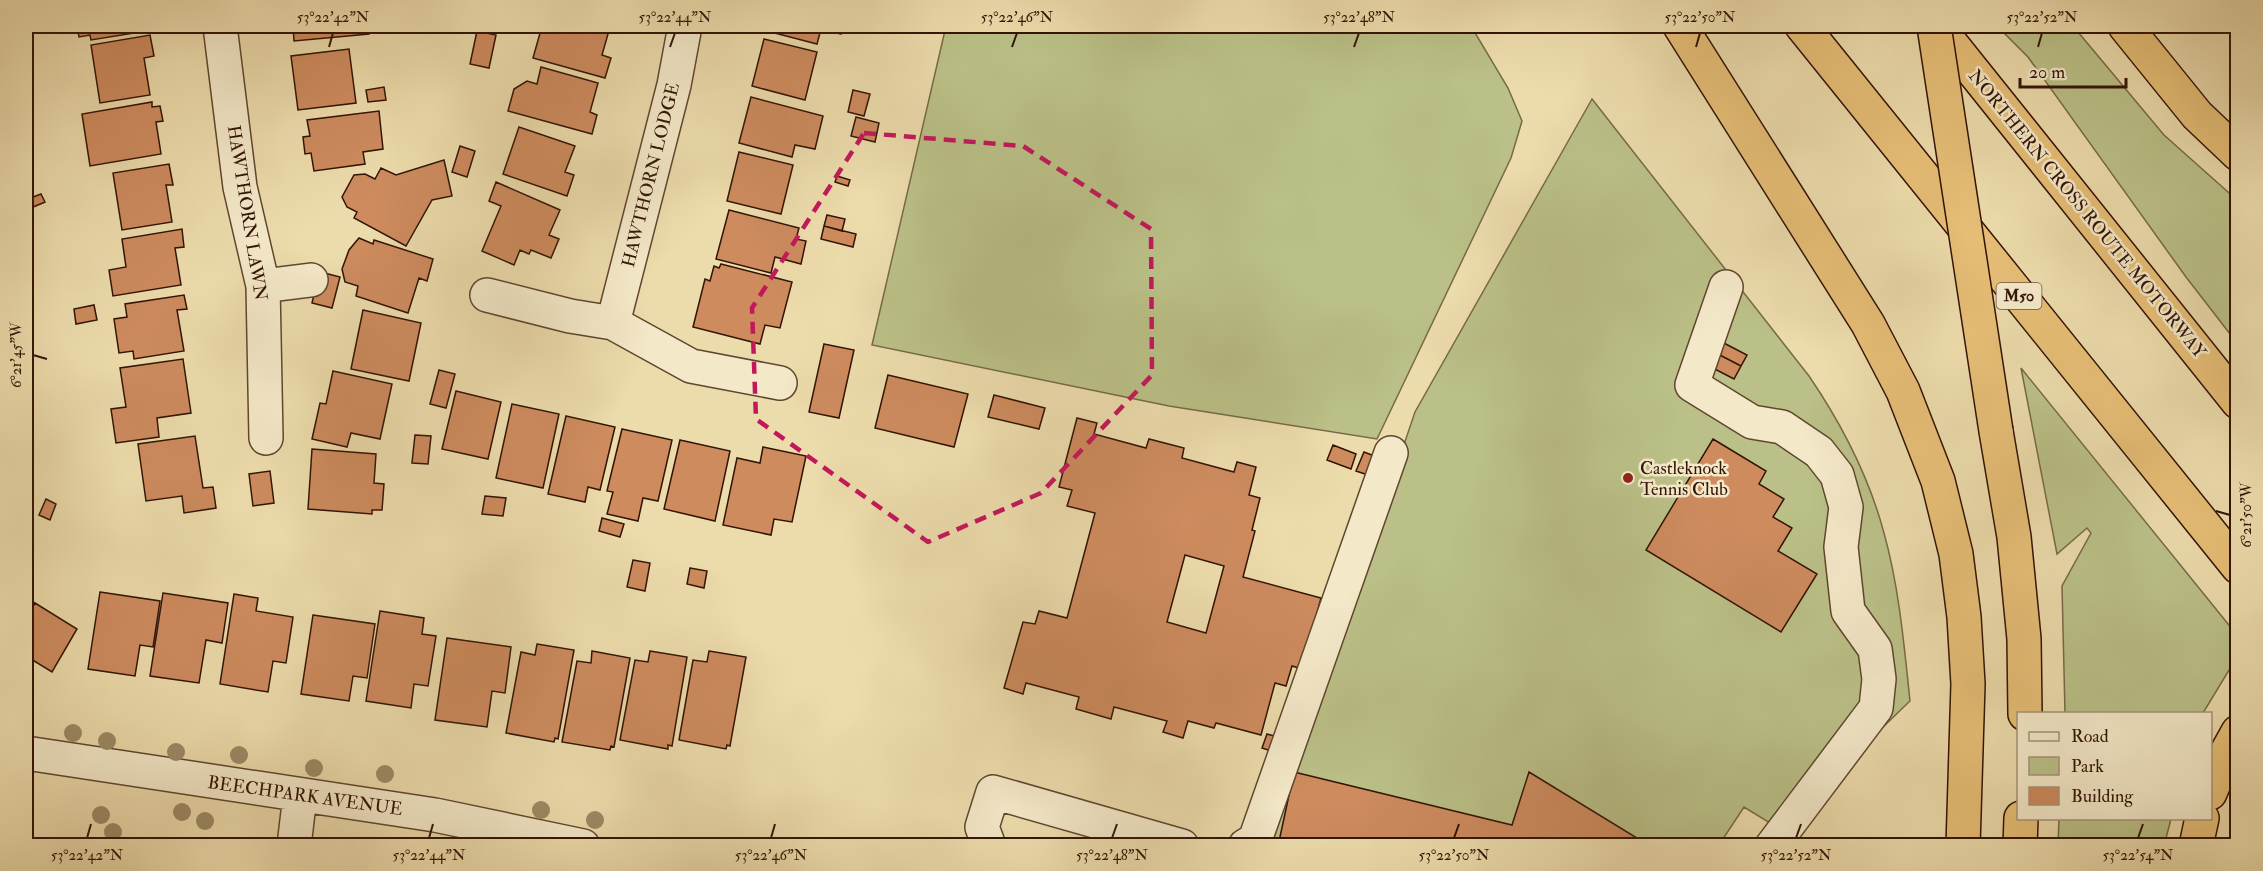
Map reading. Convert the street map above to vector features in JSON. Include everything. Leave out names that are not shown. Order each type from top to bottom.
[{"type":"highway","points":[[1680,26],[1868,324],[1903,391],[1938,481],[1956,554],[1964,617],[1968,684],[1963,846]]},
{"type":"highway","name":"M50","points":[[1802,26],[2238,567]]},
{"type":"highway","points":[[1935,26],[2014,537],[2024,639],[2025,712]]},
{"type":"highway","name":"NORTHERN CROSS ROUTE MOTORWAY","points":[[1935,26],[2238,402]]},
{"type":"highway","points":[[2125,26],[2198,115],[2238,154]]},
{"type":"highway","points":[[2212,791],[2233,741]]},
{"type":"highway","points":[[2020,846],[2021,820]]},
{"type":"highway","points":[[2196,846],[2202,820]]},
{"type":"street","name":"HAWTHORN LAWN","points":[[220,26],[240,187],[263,286],[266,438]]},
{"type":"street","name":"HAWTHORN LODGE","points":[[613,323],[674,85],[685,26]]},
{"type":"street","points":[[263,286],[311,280]]},
{"type":"street","points":[[1726,287],[1692,385],[1752,422],[1782,427],[1820,452],[1837,475],[1846,507],[1841,547],[1848,611],[1875,649],[1879,679],[1876,708],[1772,846]]},
{"type":"street","points":[[487,295],[570,316],[613,323],[691,366],[780,383]]},
{"type":"street","points":[[1245,846],[1255,840],[1391,453]]},
{"type":"street","name":"BEECHPARK AVENUE","points":[[26,753],[435,815],[583,846]]},
{"type":"street","points":[[989,846],[982,827],[993,792],[1182,846]]},
{"type":"street","points":[[294,846],[300,795]]},
{"type":"highlighted area","points":[[864,133],[1023,146],[1151,229],[1152,375],[1041,493],[928,542],[756,419],[752,308]]},
{"type":"green space","points":[[946,26],[1471,26],[1508,88],[1522,121],[1511,158],[1377,439],[1169,406],[872,345]]},
{"type":"green space","points":[[1997,26],[2073,26],[2164,135],[2237,200],[2237,343],[2186,277],[2028,57]]},
{"type":"green space","name":"Castleknock Tennis Club","points":[[1592,99],[1809,376],[1843,432],[1878,512],[1889,553],[1900,616],[1910,701],[1881,729],[1793,837],[1744,807],[1719,845],[1265,846],[1323,684],[1415,412]]},
{"type":"green space","points":[[2021,368],[2237,635],[2237,657],[2204,712],[2065,712],[2062,586],[2091,533],[2087,528],[2057,554]]},
{"type":"green space","points":[[2059,820],[2171,820],[2164,846],[2058,845]]},
{"type":"building","points":[[77,26],[140,26],[141,32],[91,40],[90,35],[79,37]]},
{"type":"building","points":[[293,26],[369,26],[369,34],[294,41]]},
{"type":"building","points":[[542,26],[610,27],[602,55],[611,58],[605,78],[533,58]]},
{"type":"building","points":[[764,26],[843,26],[841,34],[821,29],[817,44],[763,30]]},
{"type":"building","points":[[477,31],[496,35],[489,68],[470,64]]},
{"type":"building","points":[[150,35],[154,56],[144,58],[150,95],[100,103],[91,45]]},
{"type":"building","points":[[764,39],[817,52],[805,100],[752,86]]},
{"type":"building","points":[[349,49],[356,103],[298,110],[291,56]]},
{"type":"building","points":[[541,67],[598,83],[590,112],[597,115],[592,134],[508,111],[514,89],[527,81],[537,84]]},
{"type":"building","points":[[384,87],[386,100],[368,102],[366,90]]},
{"type":"building","points":[[853,90],[870,94],[864,116],[848,112]]},
{"type":"building","points":[[751,97],[823,116],[815,149],[795,145],[792,157],[739,143]]},
{"type":"building","points":[[152,102],[152,107],[160,106],[163,121],[156,122],[161,154],[90,166],[82,114]]},
{"type":"building","points":[[379,111],[383,149],[363,152],[365,164],[314,171],[311,153],[305,154],[303,137],[310,136],[307,120]]},
{"type":"building","points":[[856,117],[879,123],[875,142],[851,136]]},
{"type":"building","points":[[519,127],[575,146],[565,172],[574,175],[567,196],[503,174]]},
{"type":"building","points":[[460,146],[475,151],[467,177],[452,172]]},
{"type":"building","points":[[739,152],[793,165],[781,214],[727,201]]},
{"type":"building","points":[[444,160],[452,196],[432,200],[406,246],[354,218],[357,212],[347,207],[342,197],[354,175],[365,174],[375,179],[381,168],[396,175]]},
{"type":"building","points":[[169,164],[173,185],[166,185],[172,222],[122,230],[113,173]]},
{"type":"building","points":[[837,176],[850,180],[848,186],[835,182]]},
{"type":"building","points":[[496,182],[560,210],[549,235],[559,239],[551,258],[531,250],[529,254],[520,250],[514,265],[482,251],[501,206],[489,201]]},
{"type":"building","points":[[41,194],[45,202],[31,208],[28,199]]},
{"type":"building","points":[[729,210],[799,228],[796,239],[806,241],[801,264],[775,257],[771,273],[716,259]]},
{"type":"building","points":[[827,215],[845,219],[842,231],[824,226]]},
{"type":"building","points":[[824,226],[856,234],[853,247],[821,239]]},
{"type":"building","points":[[182,229],[184,247],[175,248],[181,285],[113,296],[109,270],[126,267],[122,239]]},
{"type":"building","points":[[359,238],[373,244],[374,240],[433,259],[427,281],[419,278],[408,313],[356,296],[358,286],[345,282],[342,269],[349,250]]},
{"type":"building","points":[[721,264],[792,282],[780,328],[765,325],[760,344],[693,327],[705,279],[710,281],[714,266],[719,268]]},
{"type":"building","points":[[313,270],[340,277],[332,308],[312,303],[315,290]]},
{"type":"building","points":[[184,295],[187,309],[177,310],[184,351],[134,359],[133,351],[119,353],[114,319],[127,317],[125,304]]},
{"type":"building","points":[[94,305],[97,320],[76,324],[74,309]]},
{"type":"building","points":[[363,310],[421,323],[409,381],[351,369]]},
{"type":"building","points":[[1720,341],[1747,355],[1741,366],[1714,352]]},
{"type":"building","points":[[824,344],[854,350],[839,418],[809,412]]},
{"type":"building","points":[[1714,352],[1741,366],[1734,379],[1705,364]]},
{"type":"building","points":[[183,359],[191,413],[157,418],[159,437],[116,443],[111,409],[126,407],[120,368]]},
{"type":"building","points":[[439,370],[455,374],[446,408],[430,404]]},
{"type":"building","points":[[333,371],[392,384],[380,439],[351,433],[347,447],[312,439],[320,403],[326,404]]},
{"type":"building","points":[[888,375],[968,394],[954,447],[875,428]]},
{"type":"building","points":[[456,391],[501,402],[488,459],[442,449]]},
{"type":"building","points":[[994,395],[1045,408],[1039,429],[988,417]]},
{"type":"building","points":[[512,404],[559,414],[543,488],[496,478]]},
{"type":"building","points":[[566,416],[615,427],[600,490],[588,487],[585,502],[548,494]]},
{"type":"building","points":[[1077,418],[1097,423],[1094,434],[1146,448],[1149,439],[1184,448],[1182,458],[1234,472],[1237,462],[1256,467],[1249,495],[1260,498],[1252,530],[1255,531],[1243,577],[1321,598],[1302,669],[1292,666],[1286,686],[1275,683],[1261,735],[1216,723],[1214,728],[1188,721],[1183,738],[1163,732],[1167,721],[1114,707],[1111,719],[1076,709],[1079,697],[1026,683],[1023,694],[1004,688],[1023,622],[1035,624],[1039,611],[1067,618],[1095,513],[1067,506],[1072,490],[1059,487]],"holes":[[[1185,555],[1224,566],[1206,633],[1167,622]]]},
{"type":"building","points":[[622,429],[672,440],[658,501],[643,498],[638,521],[607,514],[613,492],[607,491]]},
{"type":"building","points":[[415,435],[431,436],[428,464],[412,463]]},
{"type":"building","points":[[195,436],[203,488],[213,487],[216,508],[184,513],[182,496],[146,501],[138,444]]},
{"type":"building","points":[[1713,439],[1766,471],[1759,484],[1784,499],[1773,517],[1792,528],[1778,551],[1817,574],[1781,632],[1646,550]]},
{"type":"building","points":[[680,440],[730,451],[715,521],[664,509]]},
{"type":"building","points":[[1333,445],[1356,454],[1351,469],[1327,460]]},
{"type":"building","points":[[763,447],[806,456],[792,522],[774,519],[771,535],[723,525],[737,458],[760,463]]},
{"type":"building","points":[[312,449],[376,454],[374,483],[384,484],[382,510],[372,510],[372,514],[308,509]]},
{"type":"building","points":[[1364,452],[1377,457],[1371,476],[1356,471]]},
{"type":"building","points":[[270,471],[274,503],[253,506],[249,474]]},
{"type":"building","points":[[485,496],[506,498],[503,516],[482,514]]},
{"type":"building","points":[[46,499],[56,504],[50,520],[39,515]]},
{"type":"building","points":[[602,518],[624,524],[620,537],[599,531]]},
{"type":"building","points":[[633,560],[650,563],[645,591],[627,587]]},
{"type":"building","points":[[690,568],[707,571],[704,588],[687,584]]},
{"type":"building","points":[[100,592],[160,601],[153,647],[140,645],[135,676],[88,669]]},
{"type":"building","points":[[163,593],[228,603],[222,643],[206,640],[199,683],[150,676]]},
{"type":"building","points":[[234,594],[258,598],[256,611],[293,617],[286,663],[273,661],[268,692],[220,684]]},
{"type":"building","points":[[26,598],[35,603],[26,618]]},
{"type":"building","points":[[35,603],[77,629],[52,672],[26,656],[26,618]]},
{"type":"building","points":[[380,611],[424,618],[422,634],[436,636],[428,686],[414,684],[411,708],[366,701]]},
{"type":"building","points":[[313,615],[375,624],[367,678],[353,676],[349,701],[301,694]]},
{"type":"building","points":[[447,638],[511,647],[505,693],[492,691],[487,727],[435,720]]},
{"type":"building","points":[[537,644],[574,650],[558,739],[555,738],[554,742],[506,733],[521,652],[535,655]]},
{"type":"building","points":[[592,651],[630,658],[614,747],[611,746],[610,750],[562,742],[577,661],[591,663]]},
{"type":"building","points":[[650,651],[687,657],[672,746],[668,745],[668,749],[620,740],[635,660],[648,662]]},
{"type":"building","points":[[709,651],[746,657],[730,746],[727,745],[726,749],[679,740],[693,660],[707,662]]},
{"type":"building","points":[[1267,734],[1278,737],[1274,752],[1262,748]]},
{"type":"building","points":[[1294,772],[1512,825],[1529,772],[1650,846],[1278,846]]},
{"type":"place","name":"Castleknock Tennis Club","points":[[1628,478]]}]
